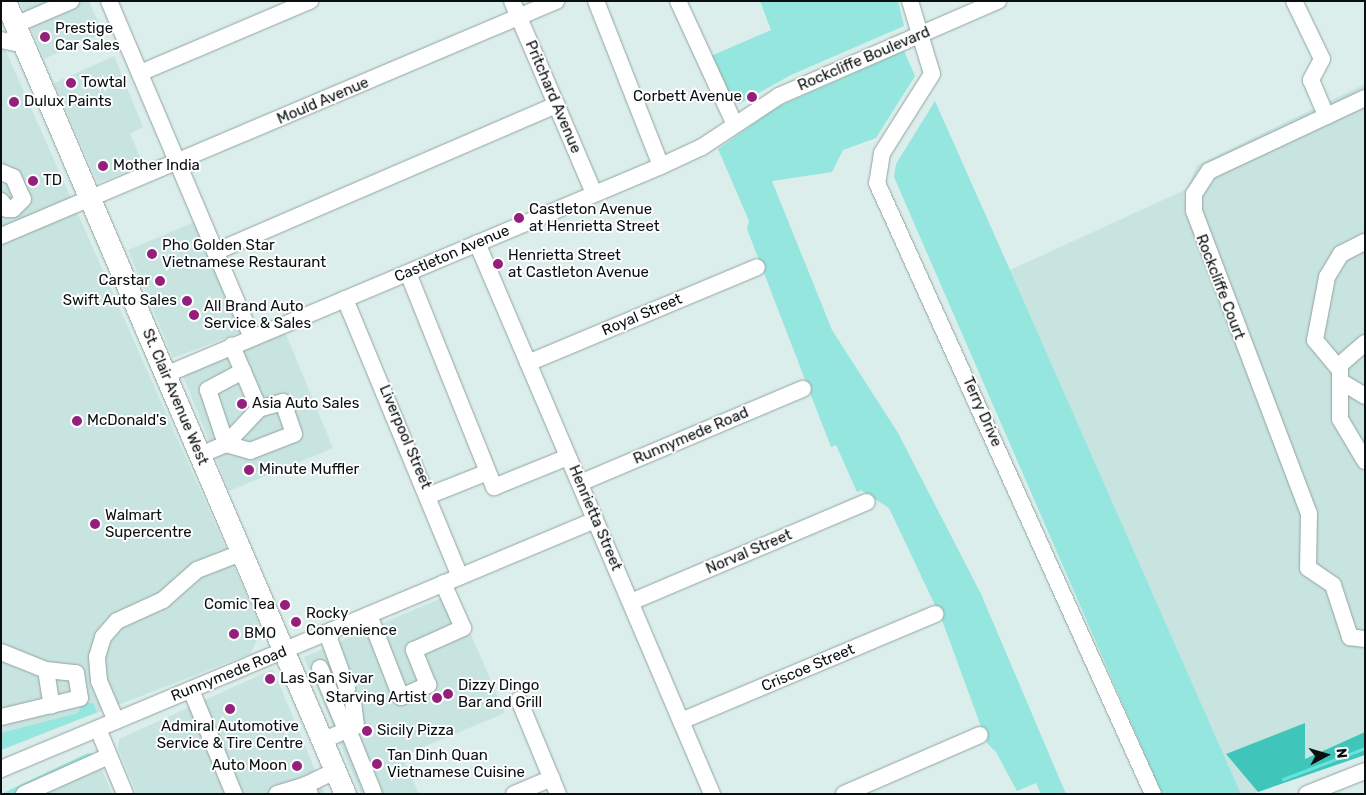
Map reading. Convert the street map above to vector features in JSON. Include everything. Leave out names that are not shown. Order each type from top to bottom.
[{"type":"main road","name":"St. Clair Avenue West","points":[[6,16],[24,45],[345,794]]},
{"type":"street","points":[[6,16],[71,1]]},
{"type":"street","points":[[109,1],[252,338]]},
{"type":"street","points":[[140,73],[310,1]]},
{"type":"street","name":"Pritchard Avenue","points":[[512,1],[594,193]]},
{"type":"street","name":"Mould Avenue","points":[[1,236],[90,200],[556,1]]},
{"type":"street","points":[[596,1],[661,166]]},
{"type":"street","points":[[678,1],[735,125]]},
{"type":"street","name":"Terry Drive","points":[[910,1],[932,74],[882,153],[877,183],[1153,794]]},
{"type":"street","name":"Rockcliffe Boulevard","points":[[735,125],[797,88],[998,1]]},
{"type":"street","points":[[1294,1],[1322,59],[1311,80],[1326,116]]},
{"type":"street","name":"Rockcliffe Court","points":[[1365,98],[1209,171],[1194,194],[1197,228],[1309,513],[1308,568],[1333,585],[1350,637],[1365,639]]},
{"type":"street","points":[[215,252],[557,105]]},
{"type":"street","name":"Castleton Avenue","points":[[165,375],[661,166],[735,125]]},
{"type":"street","points":[[1,172],[14,177],[23,199],[13,209],[1,201]]},
{"type":"street","points":[[1365,242],[1342,254],[1327,277],[1315,340],[1340,376],[1365,396]]},
{"type":"street","name":"Henrietta Street","points":[[477,243],[712,794]]},
{"type":"street","name":"Royal Street","points":[[528,363],[757,267]]},
{"type":"street","points":[[408,273],[494,487],[568,457]]},
{"type":"street","name":"Liverpool Street","points":[[345,299],[430,496],[460,576]]},
{"type":"street","points":[[1363,452],[1340,419],[1340,364],[1365,343]]},
{"type":"street","points":[[232,346],[259,410]]},
{"type":"street","points":[[226,444],[208,390],[243,371]]},
{"type":"street","name":"Runnymede Road","points":[[580,483],[803,389]]},
{"type":"street","points":[[200,455],[226,444],[259,410],[282,402],[294,434],[250,451],[226,444]]},
{"type":"street","points":[[430,496],[488,472]]},
{"type":"street","name":"Norval Street","points":[[631,602],[867,502]]},
{"type":"street","name":"Runnymede Road","points":[[1,769],[284,652],[595,520]]},
{"type":"street","points":[[116,721],[99,681],[97,657],[103,637],[117,621],[163,600],[197,570],[241,553]]},
{"type":"street","points":[[369,615],[401,697],[428,684],[414,650],[463,628],[443,583]]},
{"type":"street","name":"Criscoe Street","points":[[681,721],[935,614]]},
{"type":"street","points":[[327,633],[337,660],[343,703],[374,794]]},
{"type":"street","points":[[1,652],[46,670],[76,673],[80,698],[1,717]]},
{"type":"street","points":[[296,679],[337,660]]},
{"type":"street","points":[[320,668],[343,703]]},
{"type":"street","points":[[46,670],[52,706]]},
{"type":"street","points":[[78,684],[99,681]]},
{"type":"street","points":[[191,690],[234,794]]},
{"type":"street","points":[[519,700],[558,794]]},
{"type":"street","points":[[322,741],[343,703]]},
{"type":"street","points":[[98,729],[125,794]]},
{"type":"street","points":[[844,794],[980,735]]},
{"type":"street","points":[[24,794],[109,756]]},
{"type":"street","points":[[277,794],[308,789],[335,771]]},
{"type":"street","points":[[1315,792],[1365,771]]},
{"type":"street","points":[[514,794],[552,778]]},
{"type":"shaded area","points":[[20,1],[89,1],[103,33],[44,59]]},
{"type":"shaded area","points":[[760,1],[898,1],[904,26],[791,75],[739,104],[727,93],[711,56],[771,30]]},
{"type":"shaded area","points":[[1,40],[258,621],[259,636],[250,654],[1,750]]},
{"type":"shaded area","points":[[904,51],[915,76],[876,138],[843,150],[832,172],[772,181],[832,330],[898,433],[981,594],[1066,794],[1041,794],[1036,783],[1017,791],[996,752],[987,743],[942,620],[889,508],[861,490],[857,492],[836,445],[831,447],[747,229],[749,221],[718,149],[775,108]]},
{"type":"shaded area","points":[[114,56],[143,127],[130,134],[144,165],[98,183],[54,83]]},
{"type":"shaded area","points":[[1365,84],[1365,732],[1305,759],[1253,794],[1241,794],[1010,270],[1187,189],[1197,165]]},
{"type":"shaded area","points":[[935,101],[1241,794],[1162,794],[894,177],[896,164]]},
{"type":"shaded area","points":[[209,216],[255,327],[173,358],[128,250]]},
{"type":"shaded area","points":[[285,332],[333,448],[229,491],[183,376]]},
{"type":"shaded area","points":[[453,593],[505,713],[402,756],[419,794],[361,794],[304,657]]},
{"type":"shaded area","points":[[273,669],[325,794],[137,794],[118,749],[119,739]]},
{"type":"shaded area","points":[[83,703],[93,703],[97,712],[1,750],[1,733],[78,713]]},
{"type":"shaded area","points":[[1305,723],[1305,759],[1365,732],[1365,755],[1258,792],[1226,754]]},
{"type":"shaded area","points":[[88,753],[94,754],[17,794],[1,794]]},
{"type":"shaded area","points":[[99,763],[112,794],[27,794]]},
{"type":"waterway","points":[[1283,779],[1365,748]]},
{"type":"place","name":"Prestige Car Sales","points":[[45,37]]},
{"type":"place","name":"Towtal","points":[[71,83]]},
{"type":"place","name":"Corbett Avenue","points":[[752,97]]},
{"type":"place","name":"Dulux Paints","points":[[14,102]]},
{"type":"place","name":"Mother India","points":[[103,166]]},
{"type":"place","name":"TD","points":[[33,181]]},
{"type":"place","name":"Castleton Avenue at Henrietta Street","points":[[519,218]]},
{"type":"place","name":"Pho Golden Star Vietnamese Restaurant","points":[[152,254]]},
{"type":"place","name":"Henrietta Street at Castleton Avenue","points":[[498,264]]},
{"type":"place","name":"Carstar","points":[[160,281]]},
{"type":"place","name":"Swift Auto Sales","points":[[187,301]]},
{"type":"place","name":"All Brand Auto Service & Sales","points":[[194,315]]},
{"type":"place","name":"Asia Auto Sales","points":[[242,404]]},
{"type":"place","name":"McDonald's","points":[[77,421]]},
{"type":"place","name":"Minute Muffler","points":[[249,470]]},
{"type":"place","name":"Walmart Supercentre","points":[[95,524]]},
{"type":"place","name":"Comic Tea","points":[[285,605]]},
{"type":"place","name":"Rocky Convenience","points":[[296,622]]},
{"type":"place","name":"BMO","points":[[234,634]]},
{"type":"place","name":"Las San Sivar","points":[[270,679]]},
{"type":"place","name":"Dizzy Dingo Bar and Grill","points":[[448,694]]},
{"type":"place","name":"Starving Artist","points":[[437,698]]},
{"type":"place","name":"Admiral Automotive Service & Tire Centre","points":[[230,709]]},
{"type":"place","name":"Sicily Pizza","points":[[367,731]]},
{"type":"place","name":"Tan Dinh Quan Vietnamese Cuisine","points":[[377,764]]},
{"type":"place","name":"Auto Moon","points":[[297,766]]}]
